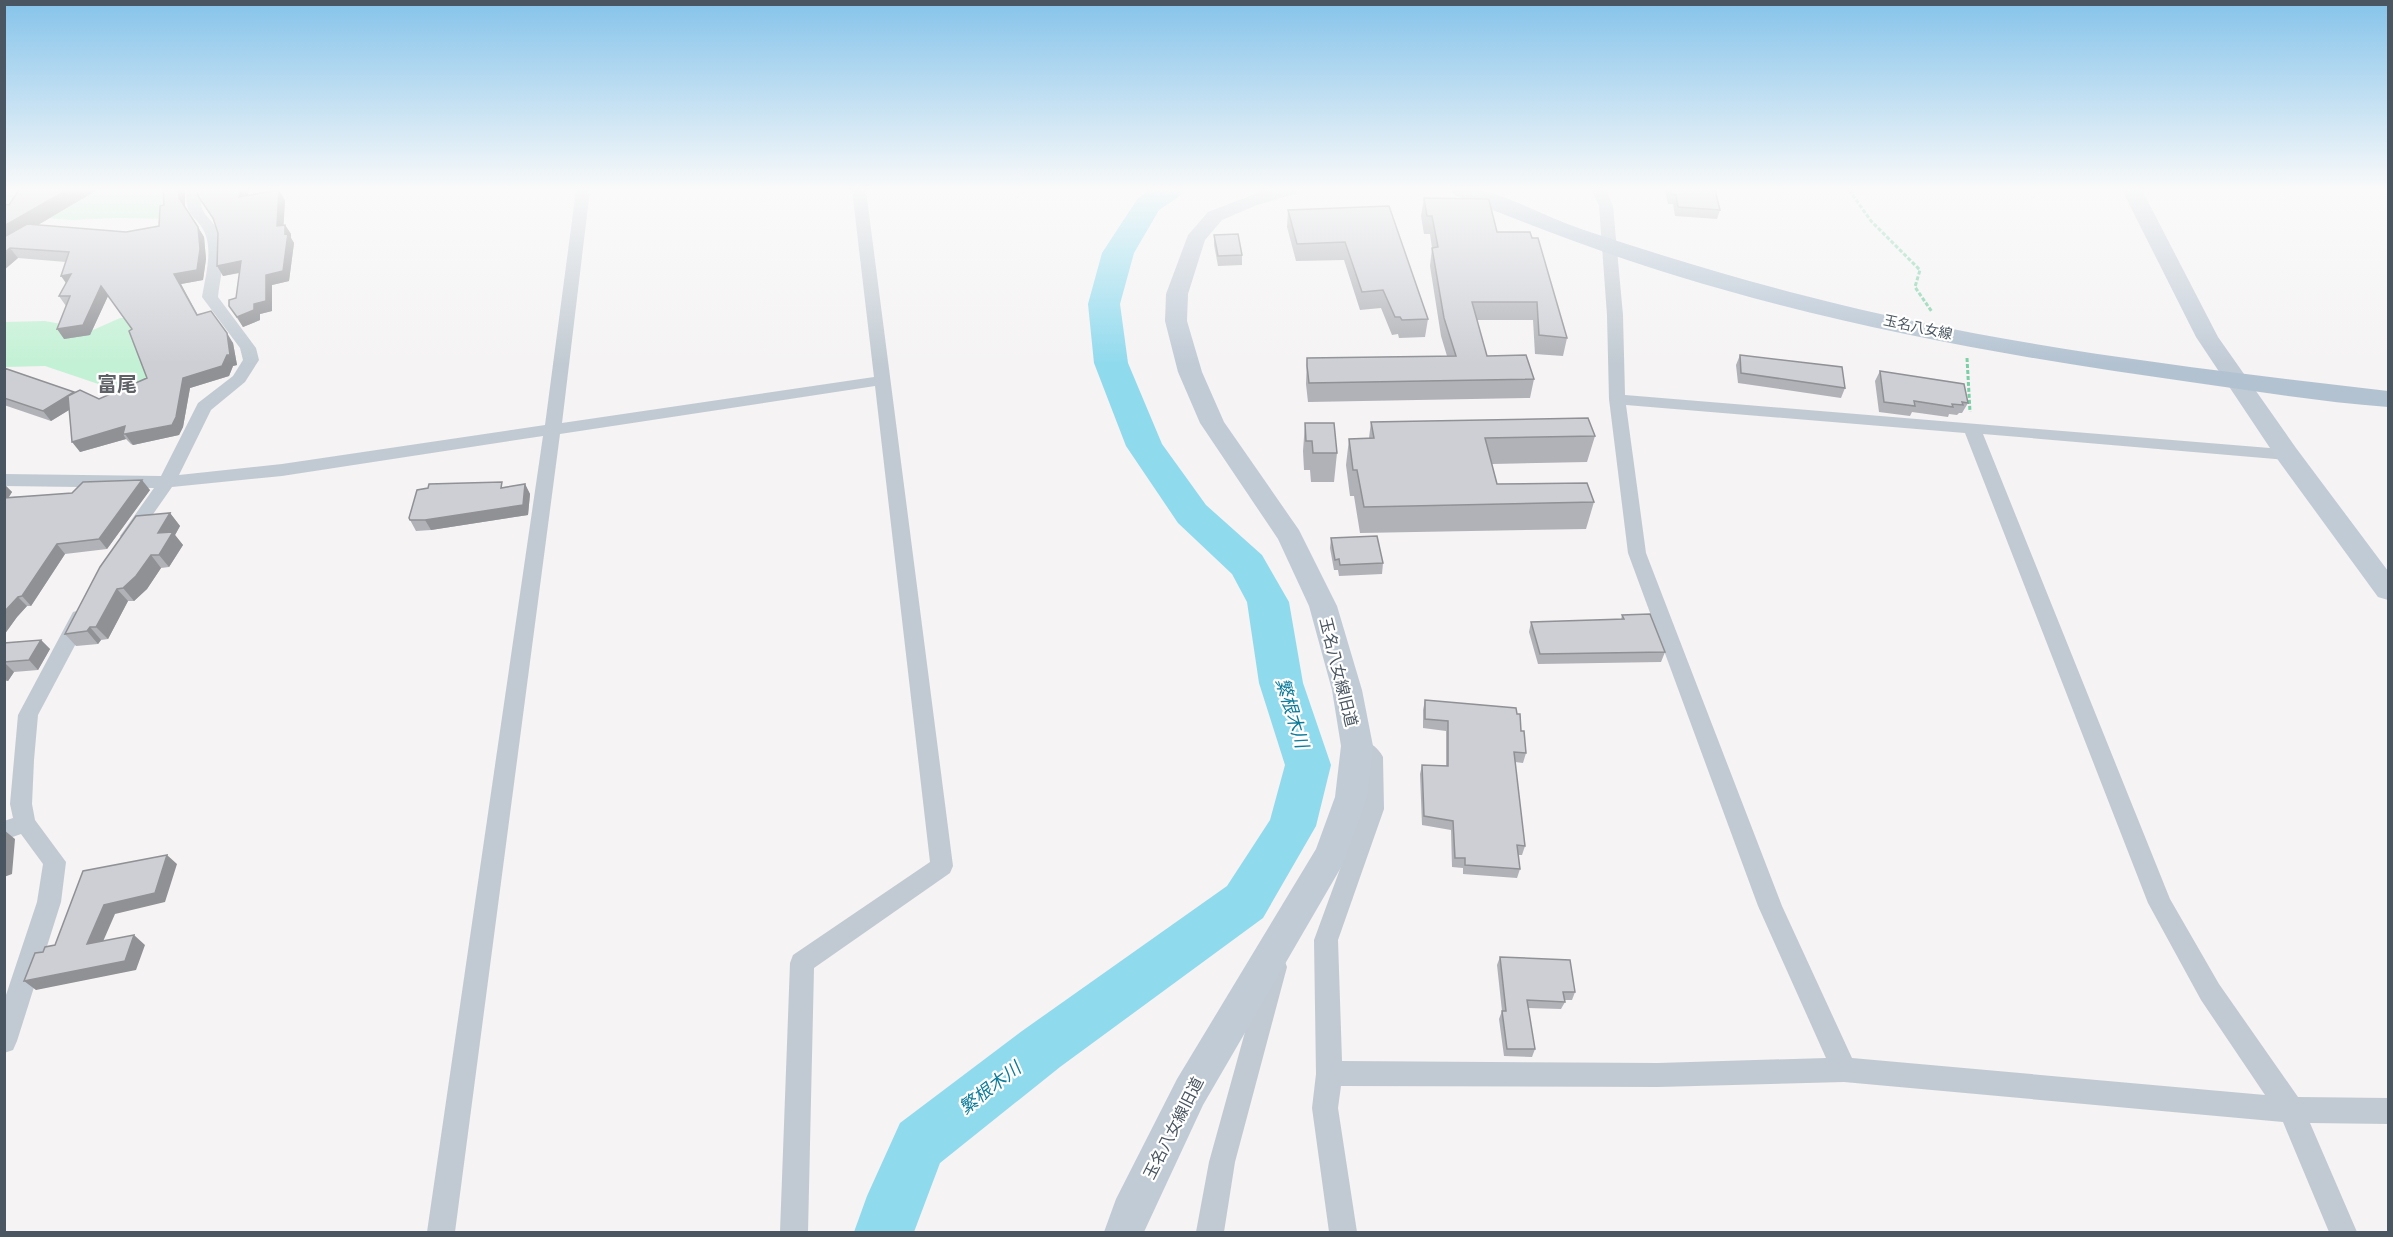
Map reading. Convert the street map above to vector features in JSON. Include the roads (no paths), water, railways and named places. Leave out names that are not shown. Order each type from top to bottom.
[{"type":"main road","name":"玉名八女線","points":[[1610,248],[1724,282],[1946,334],[2238,382],[2388,399]]},
{"type":"street","points":[[121,547],[167,482],[204,407],[239,379],[252,360],[248,348],[210,297],[215,248]]},
{"type":"street","points":[[441,1233],[576,248]]},
{"type":"street","points":[[794,1233],[802,963],[942,866],[867,248]]},
{"type":"street","name":"玉名八女線旧道","points":[[1124,1233],[1130,1213],[1190,1092],[1331,854],[1351,797],[1357,746],[1347,690],[1323,606],[1290,537],[1212,423],[1190,372],[1176,321],[1177,294],[1192,248]]},
{"type":"street","points":[[1610,248],[1615,315],[1617,399],[1637,553],[1770,906],[1844,1070]]},
{"type":"street","points":[[2161,248],[2207,337],[2287,454],[2388,590]]},
{"type":"street","points":[[4,480],[167,482],[282,470],[884,380]]},
{"type":"street","points":[[1617,399],[2287,454]]},
{"type":"street","points":[[1972,428],[2160,903],[2210,992],[2291,1110],[2343,1233]]},
{"type":"street","points":[[4,1041],[49,902],[55,862],[15,827],[21,804],[28,715],[87,604]]},
{"type":"street","points":[[1343,1233],[1325,1108],[1329,1074],[1326,939],[1373,809],[1372,757],[1357,746]]},
{"type":"street","points":[[1210,1233],[1222,1162],[1284,936]]},
{"type":"street","points":[[1329,1074],[1658,1075],[1844,1070],[2291,1110],[2388,1111]]},
{"type":"waterway","name":"繁根木川","points":[[884,1232],[888,1217],[920,1143],[1041,1049],[1245,902],[1292,826],[1308,765],[1281,683],[1268,602],[1248,565],[1192,514],[1144,446],[1111,363],[1104,304],[1121,248]]},
{"type":"district","name":"富尾","points":[[117,384]]}]
